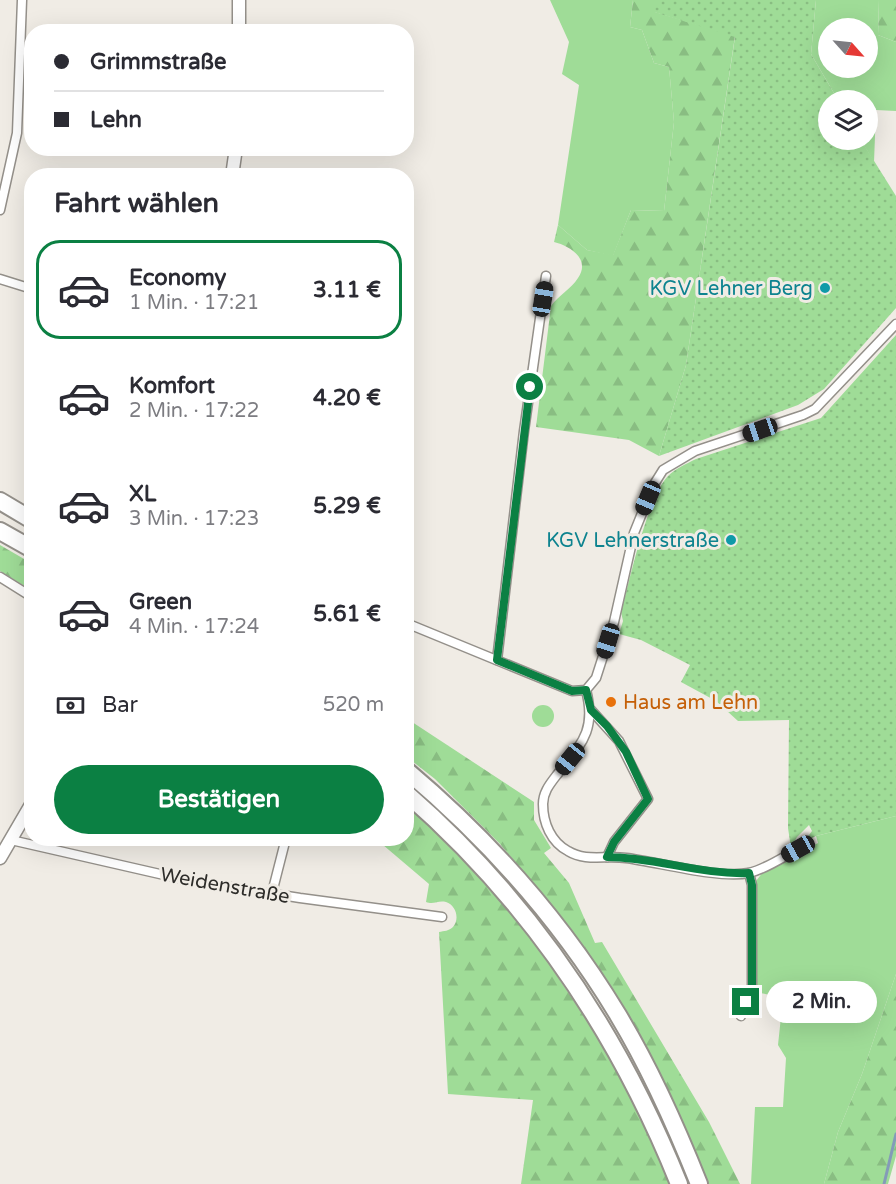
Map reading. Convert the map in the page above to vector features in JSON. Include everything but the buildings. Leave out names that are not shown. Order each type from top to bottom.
[{"type":"highway","points":[[0,501],[24,515]]},
{"type":"highway","points":[[0,531],[24,544]]},
{"type":"highway","points":[[414,777],[474,831],[528,890],[574,949],[618,1015],[655,1084],[699,1184]]},
{"type":"highway","points":[[414,801],[444,826],[494,880],[564,966],[622,1061],[644,1102],[679,1184]]},
{"type":"main road","points":[[238,24],[239,0]]},
{"type":"main road","points":[[0,858],[24,818]]},
{"type":"street","points":[[0,210],[17,133],[22,0]]},
{"type":"street","points":[[497,660],[524,431],[546,276]]},
{"type":"street","points":[[0,279],[24,286]]},
{"type":"street","points":[[414,626],[572,691],[586,690],[596,678],[614,622],[634,533],[653,486],[663,470],[695,451],[815,409],[896,324]]},
{"type":"street","points":[[0,577],[24,592]]},
{"type":"street","points":[[586,690],[591,710],[590,722],[582,742],[544,795],[543,813],[550,832],[564,849],[586,858],[623,857],[717,873],[749,873],[798,849]]},
{"type":"street","points":[[591,710],[623,747],[648,799],[614,842],[607,857]]},
{"type":"street","name":"Weidenstraße","points":[[11,840],[24,843]]},
{"type":"street","name":"Weidenstraße","points":[[37,846],[186,880],[442,917]]},
{"type":"street","points":[[272,893],[284,846]]},
{"type":"street","points":[[741,1016],[752,988],[752,885],[749,873]]},
{"type":"green space","points":[[550,0],[633,0],[630,27],[642,30],[654,63],[669,67],[674,122],[664,211],[631,210],[613,256],[587,250],[558,225],[579,85],[562,74],[569,42]]},
{"type":"green space","points":[[633,0],[655,0],[655,12],[735,36],[686,365],[659,456],[629,440],[536,427],[551,306],[575,282],[582,265],[577,254],[554,242],[558,225],[587,250],[613,255],[631,210],[664,211],[674,122],[669,67],[654,63],[642,30],[630,27]]},
{"type":"green space","points":[[655,0],[816,0],[811,54],[818,66],[818,78],[825,78],[832,90],[818,90],[818,150],[867,150],[896,196],[896,308],[824,389],[798,405],[659,456],[686,365],[735,37],[654,12]]},
{"type":"green space","points":[[816,0],[879,0],[878,35],[878,18],[818,18],[818,66],[811,54]]},
{"type":"green space","points":[[879,0],[896,0],[896,42],[878,35]]},
{"type":"green space","points":[[878,35],[896,42],[896,111],[878,110],[878,90],[832,90],[825,78],[878,78]]},
{"type":"green space","points":[[867,150],[874,150],[874,162]]},
{"type":"green space","points":[[896,335],[896,816],[816,836],[804,842],[812,831],[809,825],[797,837],[791,848],[788,828],[789,720],[738,721],[716,701],[681,682],[690,665],[641,640],[619,634],[623,621],[621,612],[646,520],[660,487],[668,476],[696,459],[821,418]]},
{"type":"green space","points":[[0,545],[24,559],[24,586],[0,571]]},
{"type":"green space","points":[[543,705],[551,708],[554,716],[551,724],[543,727],[535,724],[532,716],[535,708]]},
{"type":"green space","points":[[414,723],[534,802],[534,820],[551,848],[544,853],[569,883],[595,943],[602,942],[709,1122],[740,1184],[707,1184],[639,1035],[566,923],[500,844],[435,779],[414,762]]},
{"type":"green space","points":[[414,810],[447,841],[508,909],[543,955],[615,1062],[670,1184],[521,1184],[533,1100],[448,1094],[439,932],[453,927],[456,913],[446,902],[426,902],[429,884],[384,846],[414,846]]},
{"type":"green space","points":[[896,816],[896,974],[862,1074],[838,1132],[824,1184],[751,1184],[755,1107],[783,1107],[786,1058],[778,1045],[783,998],[756,992],[756,881],[763,872],[818,843],[816,836]]},
{"type":"green space","points":[[896,974],[896,1156],[888,1184],[824,1184],[838,1132],[862,1074]]},
{"type":"waterway","points":[[884,1184],[896,1134]]},
{"type":"place","name":"KGV Lehner Berg","points":[[825,288]]},
{"type":"place","name":"KGV Lehnerstraße","points":[[731,540]]},
{"type":"place","name":"Haus am Lehn","points":[[611,702]]},
{"type":"route","points":[[530,387],[497,660],[572,691],[586,690],[591,710],[607,726],[626,752],[648,799],[614,842],[607,857],[623,857],[717,873],[749,873],[752,885],[752,988],[746,1002]]}]
